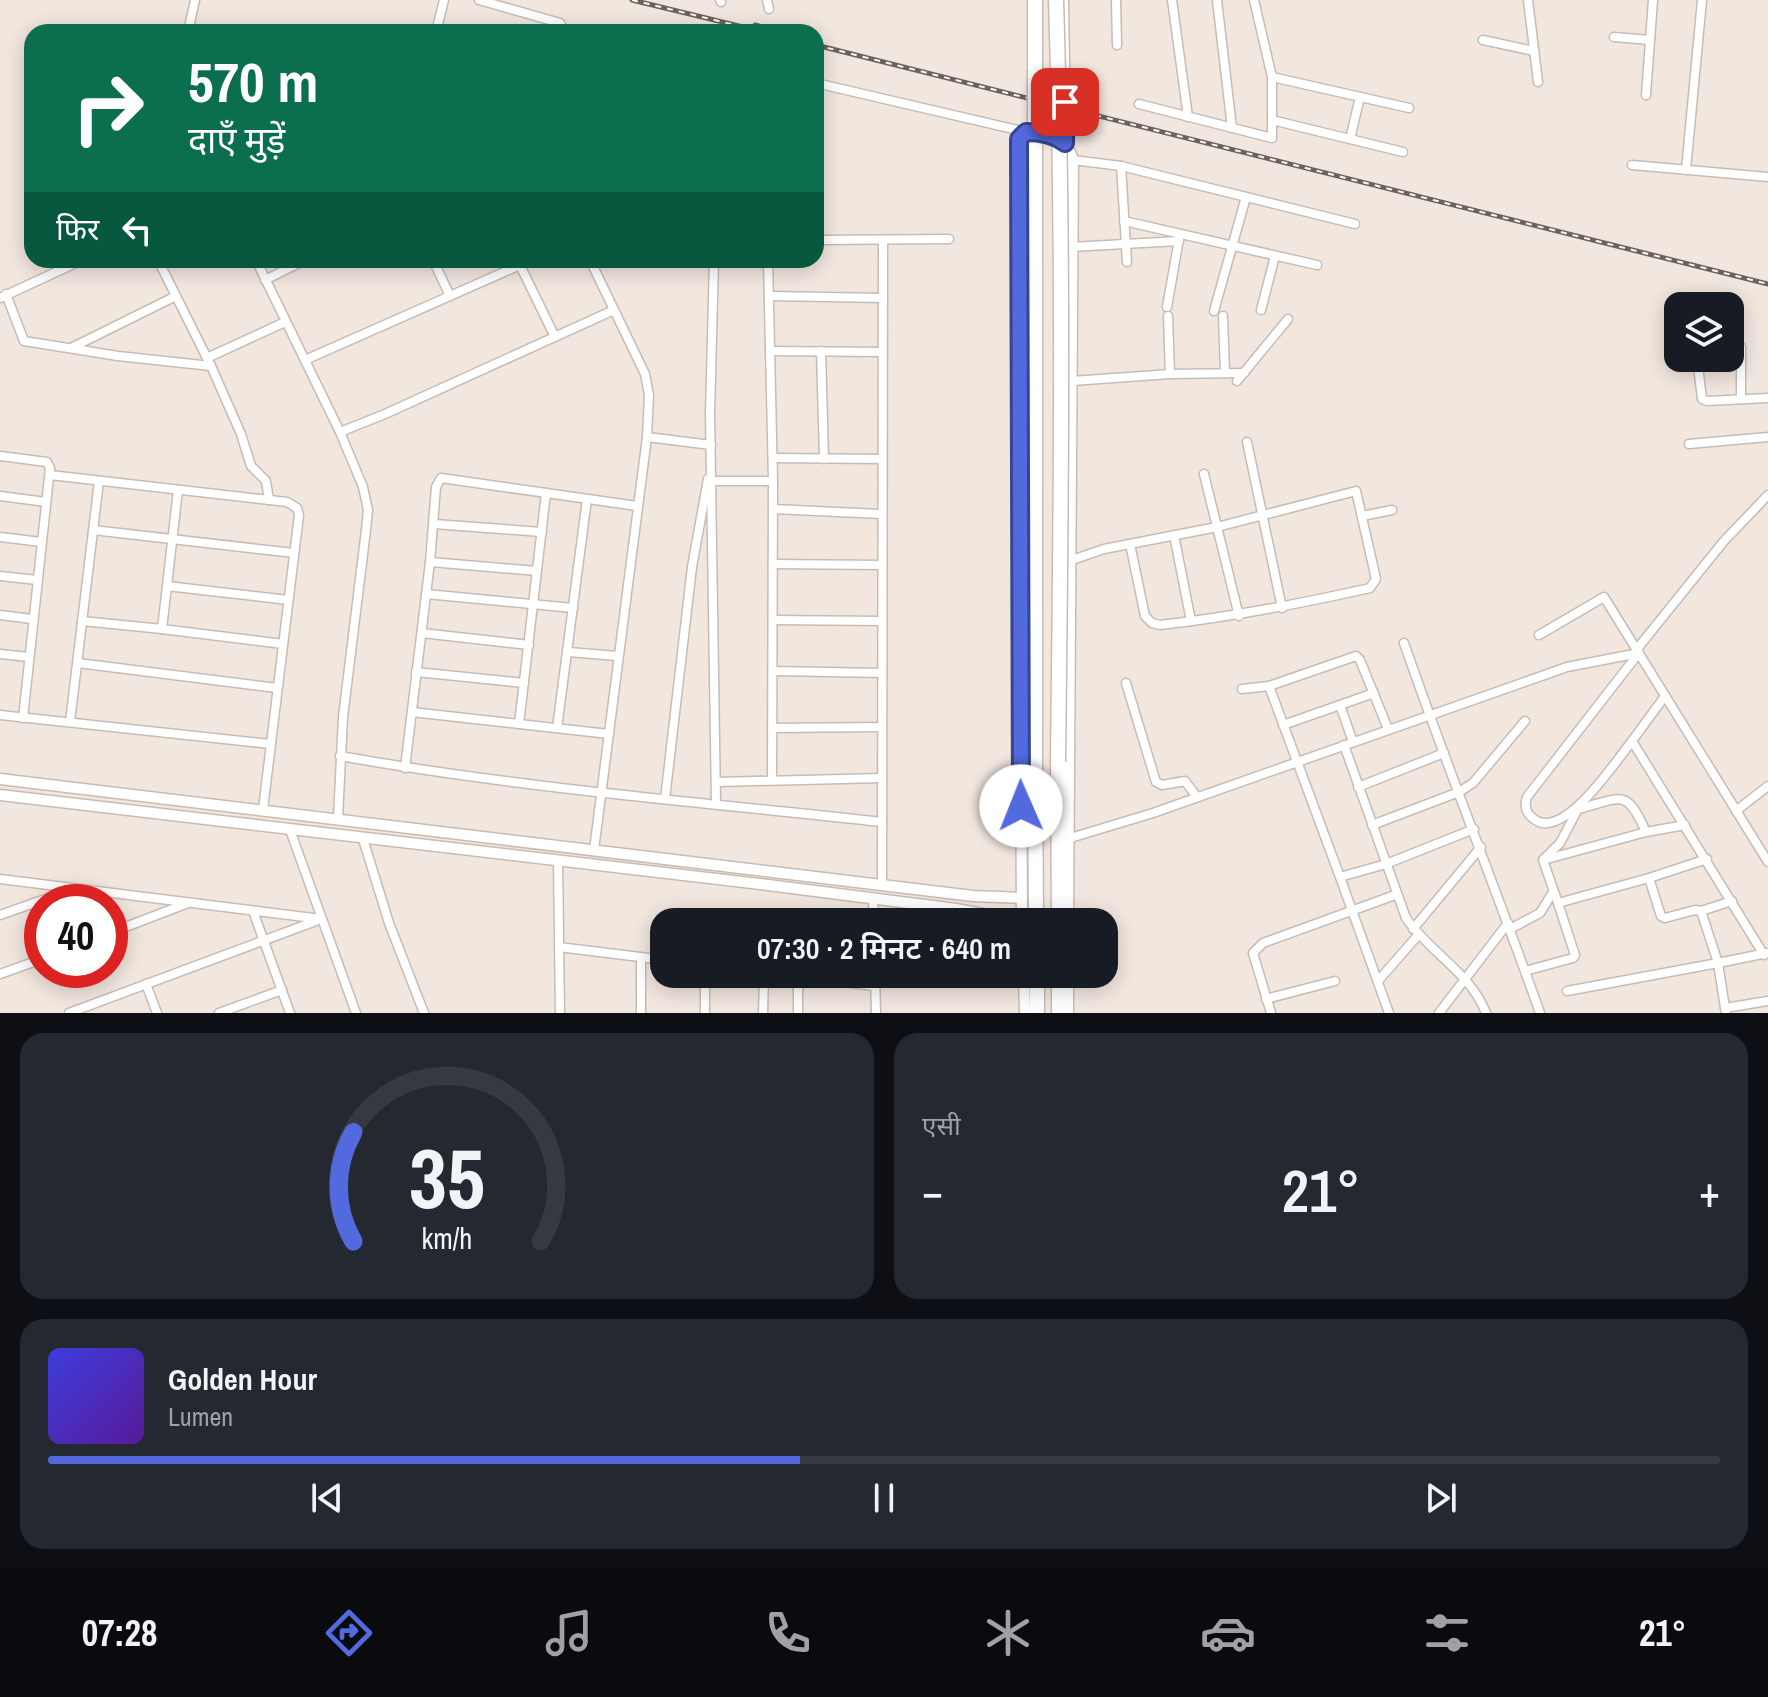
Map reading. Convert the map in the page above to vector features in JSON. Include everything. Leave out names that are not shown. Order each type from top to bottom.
[{"type":"highway","points":[[1035,0],[1036,908]]},
{"type":"highway","points":[[1056,0],[1061,353],[1059,908]]},
{"type":"highway","points":[[1037,988],[1037,1013]]},
{"type":"highway","points":[[1059,988],[1059,1013]]},
{"type":"street","points":[[190,24],[195,0]]},
{"type":"street","points":[[438,24],[444,0]]},
{"type":"street","points":[[479,0],[561,24]]},
{"type":"street","points":[[1064,0],[1065,143],[1073,160],[1068,908]]},
{"type":"street","points":[[1116,0],[1117,45]]},
{"type":"street","points":[[1172,0],[1188,117]]},
{"type":"street","points":[[1217,0],[1232,128]]},
{"type":"street","points":[[1139,104],[1272,138],[1272,77],[1254,0]]},
{"type":"street","points":[[1528,0],[1538,82]]},
{"type":"street","points":[[1646,95],[1653,0]]},
{"type":"street","points":[[1686,170],[1702,0]]},
{"type":"street","points":[[1614,37],[1650,40]]},
{"type":"street","points":[[1483,40],[1534,51]]},
{"type":"street","points":[[1272,77],[1409,108]]},
{"type":"street","points":[[824,85],[1055,137],[1065,143]]},
{"type":"street","points":[[1350,139],[1360,97]]},
{"type":"street","points":[[1272,120],[1403,152]]},
{"type":"street","points":[[1022,908],[1018,172],[1019,139],[1026,132]]},
{"type":"street","points":[[1073,160],[1121,166],[1355,224]]},
{"type":"street","points":[[1632,165],[1768,177]]},
{"type":"street","points":[[1121,166],[1127,262]]},
{"type":"street","points":[[1214,311],[1246,197]]},
{"type":"street","points":[[1124,221],[1180,237],[1317,265]]},
{"type":"street","points":[[1071,247],[1180,237]]},
{"type":"street","points":[[1170,374],[1168,312],[1180,237]]},
{"type":"street","points":[[824,240],[949,239]]},
{"type":"street","points":[[882,886],[883,241]]},
{"type":"street","points":[[1261,310],[1275,256]]},
{"type":"street","points":[[64,268],[3,296],[24,341],[118,356],[209,362],[285,322]]},
{"type":"street","points":[[162,268],[209,362],[241,434],[251,466],[266,481],[269,500]]},
{"type":"street","points":[[260,268],[340,432],[363,487],[368,510],[340,756],[338,818]]},
{"type":"street","points":[[265,280],[289,268]]},
{"type":"street","points":[[437,268],[450,296]]},
{"type":"street","points":[[305,360],[507,268]]},
{"type":"street","points":[[522,268],[555,337]]},
{"type":"street","points":[[594,268],[645,374],[649,395],[647,437],[594,850]]},
{"type":"street","points":[[714,268],[711,463],[716,803]]},
{"type":"street","points":[[768,268],[773,458],[772,780]]},
{"type":"street","points":[[73,347],[176,296]]},
{"type":"street","points":[[769,296],[883,298]]},
{"type":"street","points":[[340,432],[614,310]]},
{"type":"street","points":[[1223,316],[1225,373]]},
{"type":"street","points":[[1072,381],[1170,374],[1225,373],[1240,377],[1288,319]]},
{"type":"street","points":[[770,351],[882,352]]},
{"type":"street","points":[[821,351],[824,459]]},
{"type":"street","points":[[1699,372],[1702,399],[1707,401],[1768,398]]},
{"type":"street","points":[[1741,372],[1741,399]]},
{"type":"street","points":[[647,437],[711,445]]},
{"type":"street","points":[[1689,444],[1768,438]]},
{"type":"street","points":[[1247,442],[1282,608]]},
{"type":"street","points":[[0,456],[50,464],[23,718]]},
{"type":"street","points":[[773,458],[881,459]]},
{"type":"street","points":[[665,799],[692,567],[711,463]]},
{"type":"street","points":[[1204,474],[1239,616]]},
{"type":"street","points":[[50,475],[287,502],[297,508],[299,515],[263,809]]},
{"type":"street","points":[[405,768],[436,487],[441,478],[637,506]]},
{"type":"street","points":[[70,722],[99,481]]},
{"type":"street","points":[[712,481],[773,481]]},
{"type":"street","points":[[162,629],[178,490]]},
{"type":"street","points":[[1069,561],[1104,549],[1217,527],[1356,491],[1376,573],[1375,584],[1370,588],[1282,608],[1160,625],[1147,620],[1130,544]]},
{"type":"street","points":[[519,724],[546,493]]},
{"type":"street","points":[[1646,832],[1634,804],[1625,800],[1578,809],[1547,823],[1530,816],[1525,803],[1724,541],[1768,495]]},
{"type":"street","points":[[0,496],[46,502]]},
{"type":"street","points":[[557,728],[587,499]]},
{"type":"street","points":[[773,509],[881,514]]},
{"type":"street","points":[[1362,516],[1392,510]]},
{"type":"street","points":[[434,524],[542,532]]},
{"type":"street","points":[[93,530],[294,553]]},
{"type":"street","points":[[1174,535],[1191,621]]},
{"type":"street","points":[[0,537],[41,542]]},
{"type":"street","points":[[430,562],[537,571]]},
{"type":"street","points":[[773,564],[882,565]]},
{"type":"street","points":[[0,576],[37,580]]},
{"type":"street","points":[[167,586],[288,600]]},
{"type":"street","points":[[426,594],[573,608]]},
{"type":"street","points":[[1539,635],[1604,597],[1768,862]]},
{"type":"street","points":[[0,615],[32,619]]},
{"type":"street","points":[[773,620],[882,621]]},
{"type":"street","points":[[82,621],[283,644]]},
{"type":"street","points":[[422,633],[529,645]]},
{"type":"street","points":[[1404,643],[1540,1013]]},
{"type":"street","points":[[1067,839],[1197,797],[1567,667],[1638,651]]},
{"type":"street","points":[[569,652],[617,656]]},
{"type":"street","points":[[0,654],[29,657]]},
{"type":"street","points":[[1242,689],[1269,686],[1356,656],[1388,729]]},
{"type":"street","points":[[78,663],[277,688]]},
{"type":"street","points":[[773,671],[882,673]]},
{"type":"street","points":[[416,672],[524,683]]},
{"type":"street","points":[[1126,683],[1156,782],[1162,785],[1185,781],[1197,797]]},
{"type":"street","points":[[1269,686],[1389,1013]]},
{"type":"street","points":[[1283,725],[1374,693]]},
{"type":"street","points":[[1543,860],[1560,843],[1578,809],[1665,696]]},
{"type":"street","points":[[1340,705],[1358,787],[1395,895],[1416,932],[1466,978],[1480,997],[1486,1013]]},
{"type":"street","points":[[412,712],[609,734]]},
{"type":"street","points":[[0,715],[270,744]]},
{"type":"street","points":[[1372,825],[1459,792],[1483,774],[1525,721]]},
{"type":"street","points":[[772,728],[882,727]]},
{"type":"street","points":[[1567,991],[1766,954],[1632,741]]},
{"type":"street","points":[[1358,787],[1444,753]]},
{"type":"street","points":[[340,756],[405,768],[600,792],[882,822]]},
{"type":"street","points":[[716,782],[882,778]]},
{"type":"street","points":[[0,779],[882,886],[1022,898]]},
{"type":"street","points":[[1736,811],[1768,786]]},
{"type":"street","points":[[0,795],[558,860],[931,908]]},
{"type":"street","points":[[1543,860],[1646,832],[1685,825]]},
{"type":"street","points":[[1340,877],[1386,864],[1474,829]]},
{"type":"street","points":[[290,830],[356,1013]]},
{"type":"street","points":[[363,839],[389,923],[424,1013]]},
{"type":"street","points":[[1378,981],[1481,847]]},
{"type":"street","points":[[1558,903],[1707,859]]},
{"type":"street","points":[[558,860],[560,1013]]},
{"type":"street","points":[[1525,971],[1575,955],[1543,860]]},
{"type":"street","points":[[1649,878],[1661,916],[1665,918],[1732,901]]},
{"type":"street","points":[[0,879],[40,884]]},
{"type":"street","points":[[1439,1013],[1509,926],[1540,913],[1553,892]]},
{"type":"street","points":[[128,895],[321,919]]},
{"type":"street","points":[[1271,1013],[1253,953],[1255,950],[1263,943],[1395,895]]},
{"type":"street","points":[[873,899],[873,908]]},
{"type":"street","points":[[128,926],[189,903]]},
{"type":"street","points":[[0,915],[24,907]]},
{"type":"street","points":[[253,911],[290,1013]]},
{"type":"street","points":[[1701,911],[1718,963],[1725,1010],[1768,1001]]},
{"type":"street","points":[[69,1013],[321,919]]},
{"type":"street","points":[[559,947],[650,958]]},
{"type":"street","points":[[641,957],[641,1013]]},
{"type":"street","points":[[0,974],[24,965]]},
{"type":"street","points":[[1266,999],[1335,981]]},
{"type":"street","points":[[146,984],[157,1013]]},
{"type":"street","points":[[705,988],[705,1013]]},
{"type":"street","points":[[763,1013],[764,988]]},
{"type":"street","points":[[798,988],[798,1013]]},
{"type":"street","points":[[875,988],[876,1013]]},
{"type":"street","points":[[1024,988],[1025,1013]]},
{"type":"street","points":[[1068,988],[1068,1013]]},
{"type":"street","points":[[219,1013],[282,990]]},
{"type":"railway","points":[[632,0],[731,24]]},
{"type":"railway","points":[[824,47],[1768,284]]},
{"type":"route","points":[[1021,806],[1019,139],[1026,132],[1033,132],[1055,137],[1065,143],[1065,102]]}]
